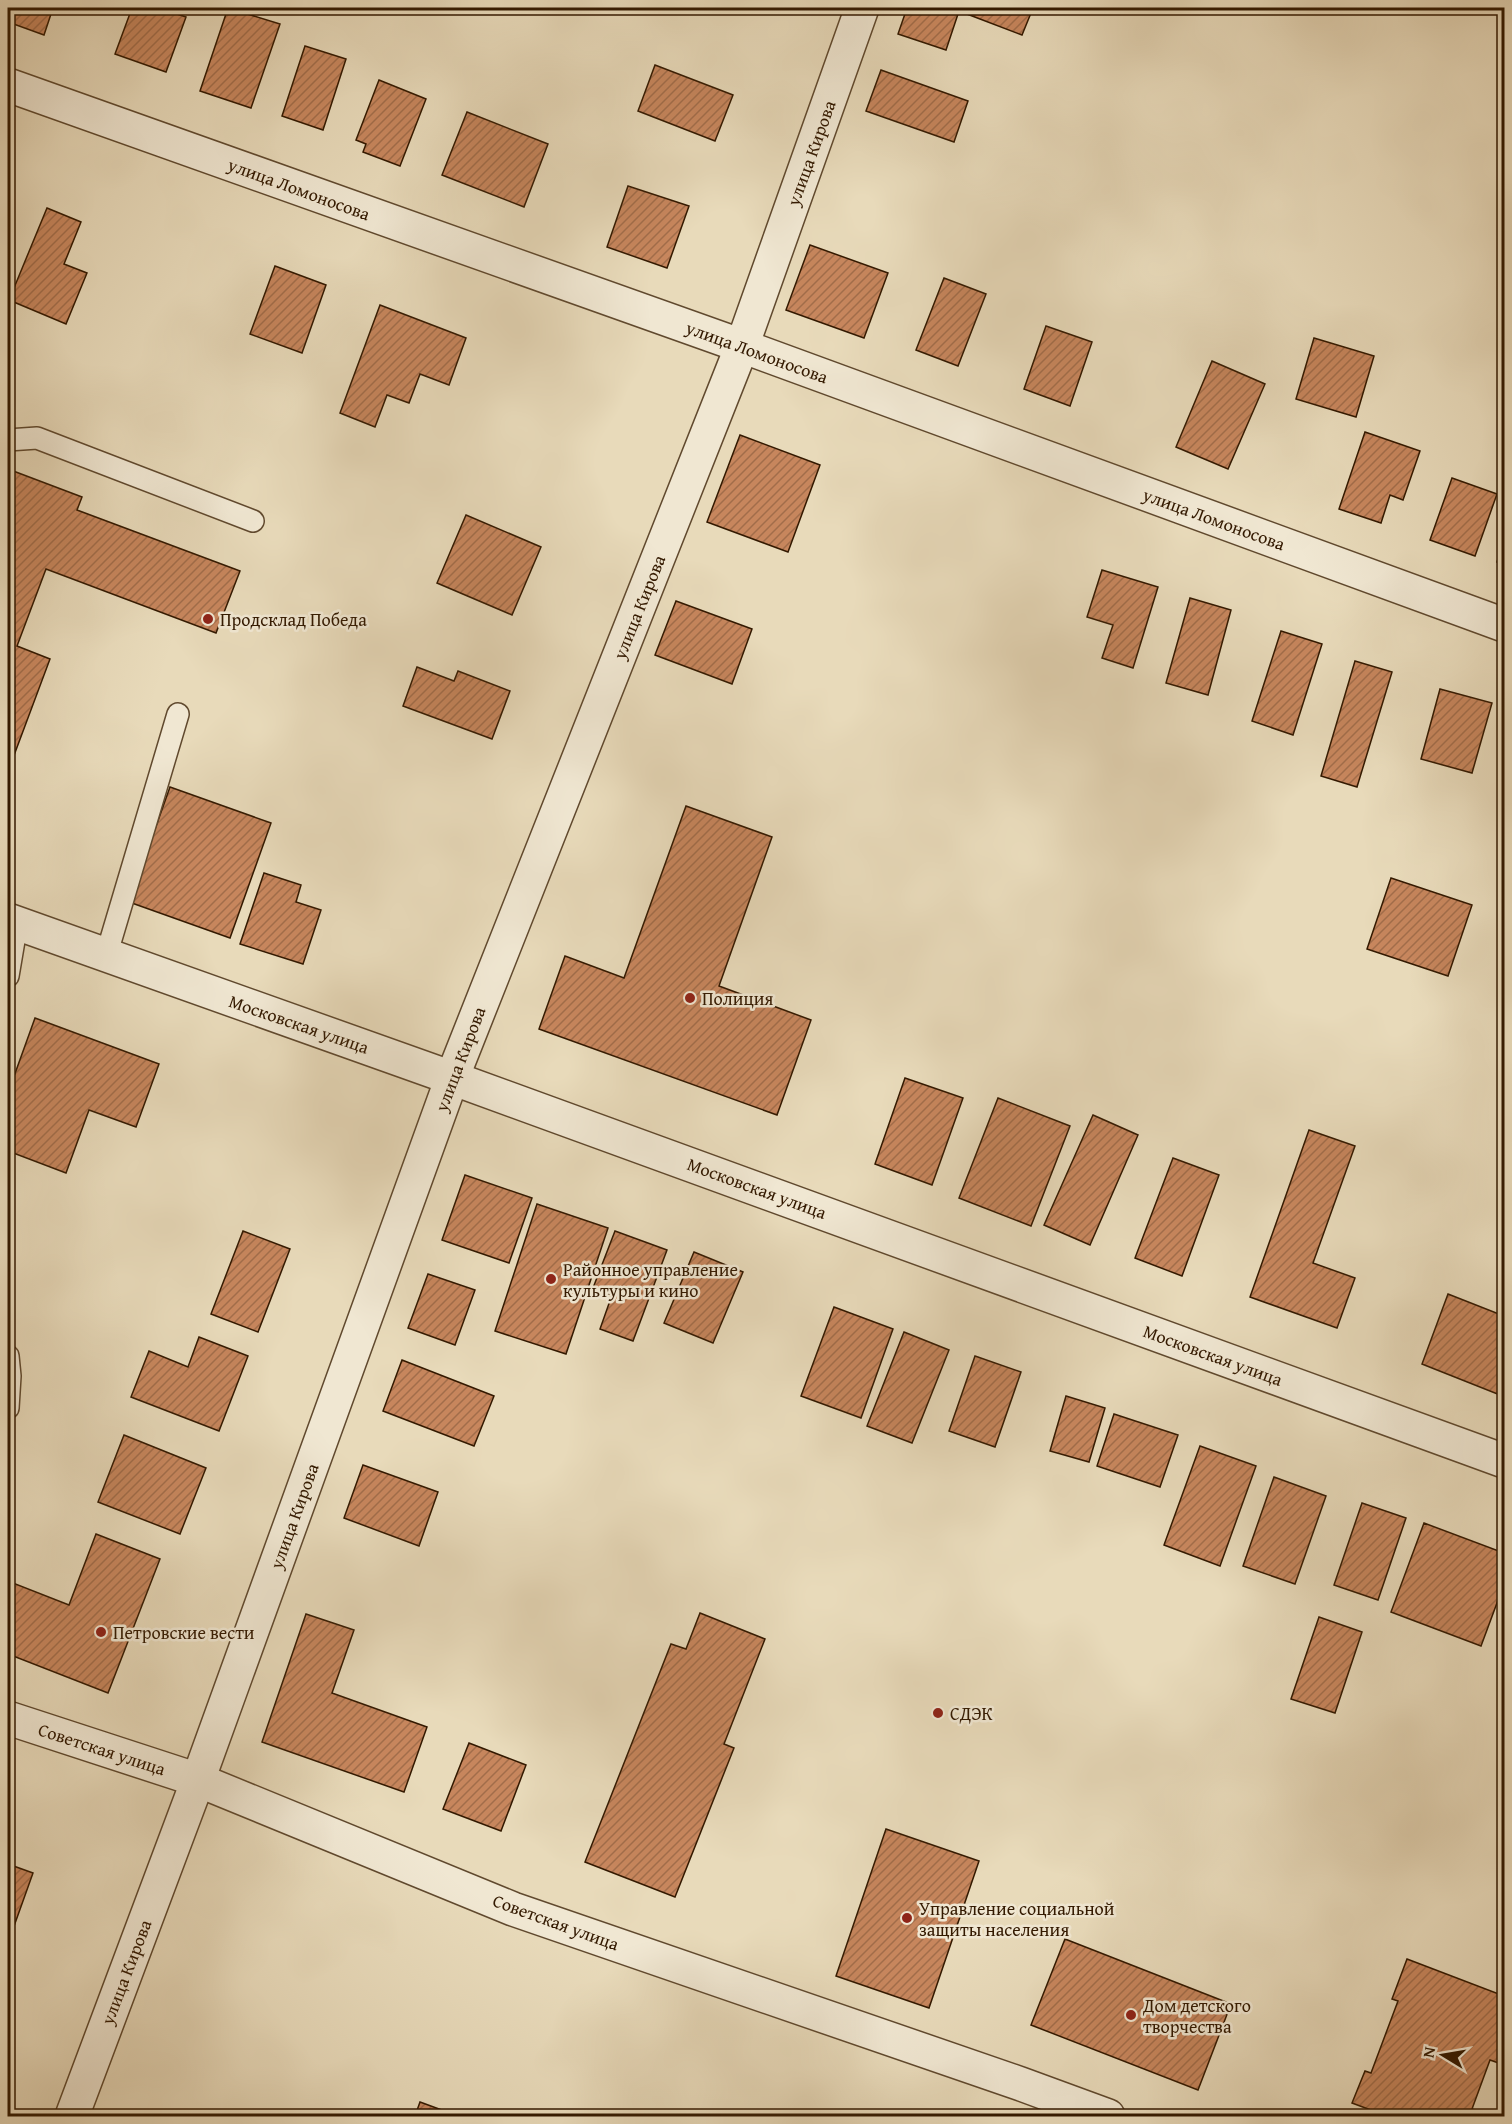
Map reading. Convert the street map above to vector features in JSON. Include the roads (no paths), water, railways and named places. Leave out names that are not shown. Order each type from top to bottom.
[{"type":"street","name":"улица Кирова","points":[[72,2116],[198,1780],[452,1078],[742,346],[862,8]]},
{"type":"street","name":"улица Ломоносова","points":[[8,85],[742,346],[1504,625]]},
{"type":"street","name":"Московская улица","points":[[12,921],[452,1078],[1504,1461]]},
{"type":"street","name":"Советская улица","points":[[8,1718],[198,1780],[513,1908],[1108,2116]]},
{"type":"lane","points":[[8,440],[37,438],[253,521]]},
{"type":"lane","points":[[106,956],[178,714]]},
{"type":"lane","points":[[8,976],[12,921]]},
{"type":"lane","points":[[8,1369],[8,1408]]},
{"type":"place","name":"Продсклад Победа","points":[[208,619]]},
{"type":"place","name":"Полиция","points":[[690,998]]},
{"type":"place","name":"Районное управление культуры и кино","points":[[551,1279]]},
{"type":"place","name":"Петровские вести","points":[[101,1632]]},
{"type":"place","name":"СДЭК","points":[[938,1713]]},
{"type":"place","name":"Управление социальной защиты населения","points":[[907,1918]]},
{"type":"place","name":"Дом детского творчества","points":[[1131,2015]]}]
